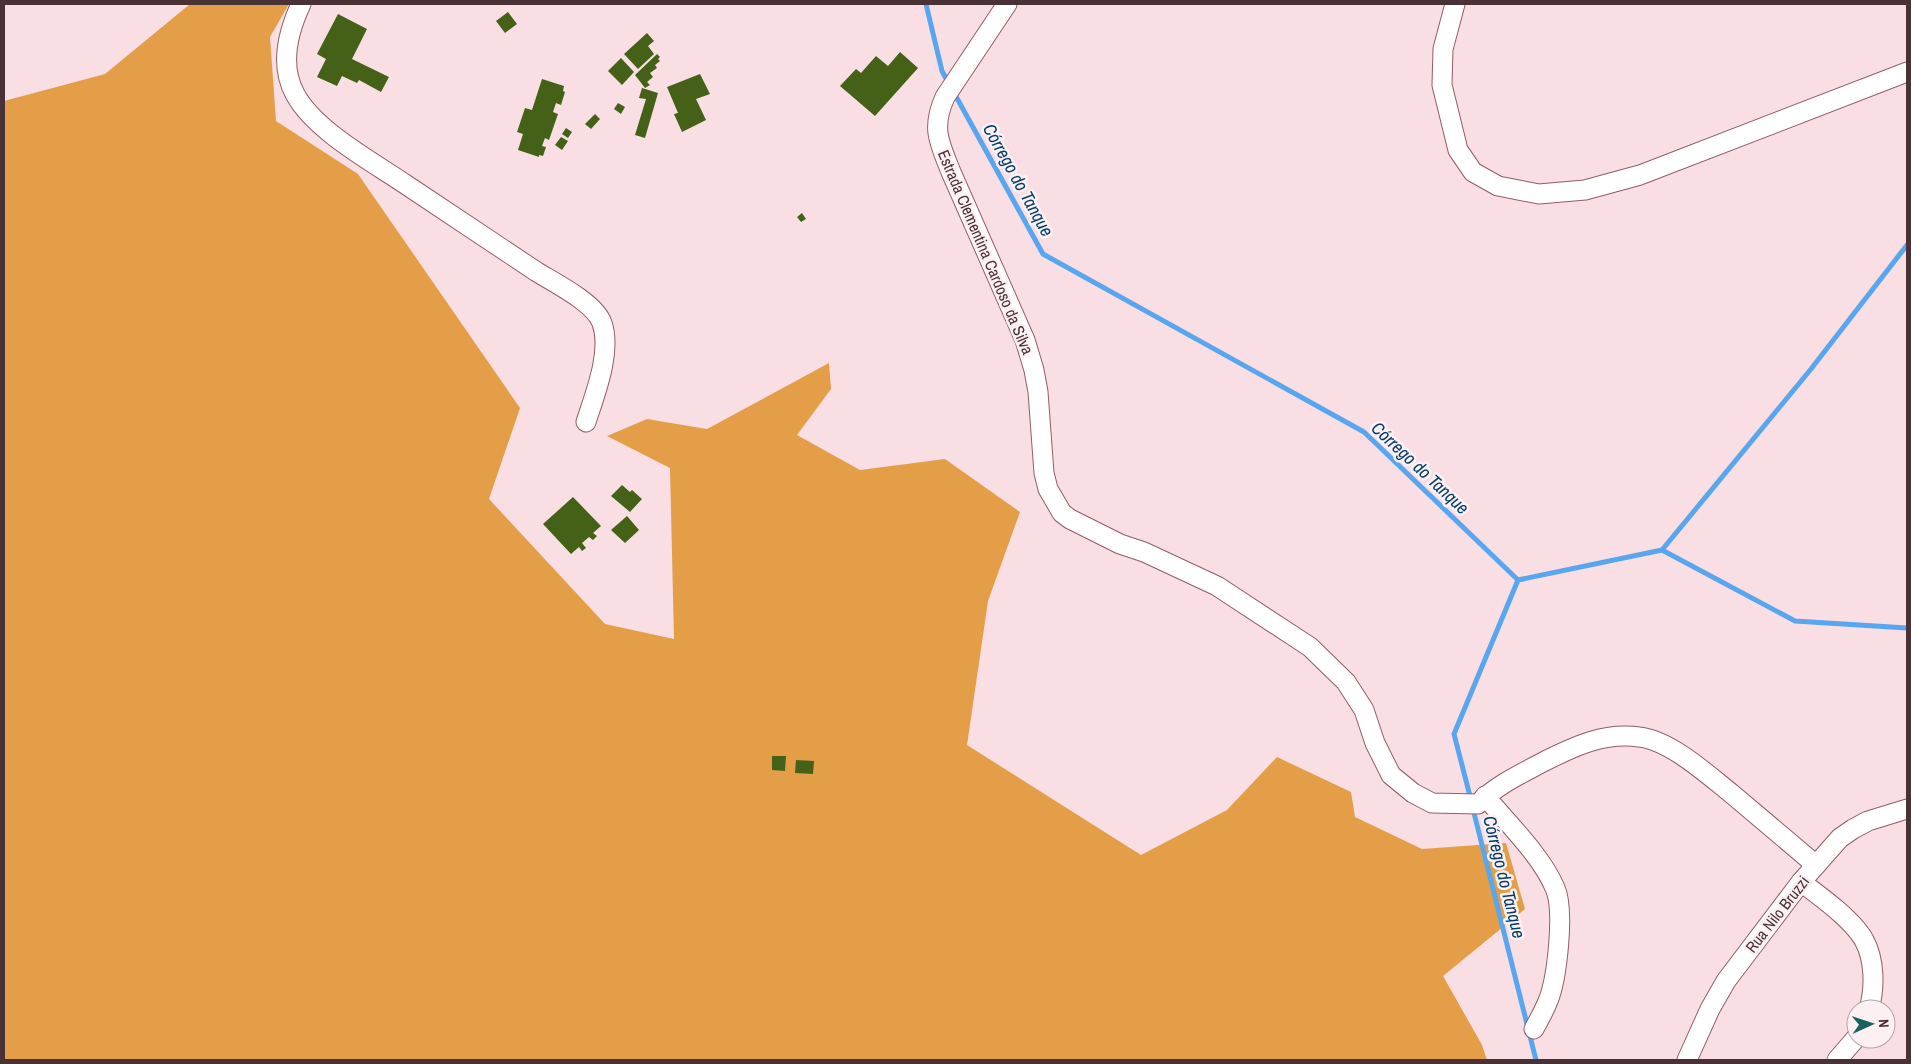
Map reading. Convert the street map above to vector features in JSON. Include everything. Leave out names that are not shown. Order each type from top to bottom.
[{"type":"street","points":[[301,4],[292,23],[286,46],[288,75],[294,93],[305,111],[358,152],[566,289],[592,309],[602,322],[604,360],[586,422]]},
{"type":"street","name":"Estrada Clementina Cardoso da Silva","points":[[1006,4],[945,97],[938,114],[937,128],[942,151],[1025,340],[1038,392],[1044,473],[1048,489],[1055,503],[1070,519],[1120,544],[1144,552],[1216,586],[1310,647],[1346,682],[1364,710],[1374,743],[1391,775],[1414,793],[1432,803],[1451,804],[1482,800]]},
{"type":"street","points":[[1455,4],[1443,49],[1442,85],[1458,150],[1473,172],[1498,186],[1539,194],[1585,190],[1640,175],[1907,72]]},
{"type":"street","points":[[1534,1029],[1548,1001],[1554,977],[1559,931],[1559,906],[1556,889],[1547,872],[1529,848],[1482,800],[1511,780],[1572,748],[1597,739],[1621,736],[1641,737],[1668,747],[1694,764],[1816,865]]},
{"type":"street","name":"Rua Nilo Bruzzi","points":[[1687,1060],[1710,1009],[1726,981],[1816,865],[1840,838],[1853,829],[1868,821],[1907,809]]},
{"type":"street","points":[[1802,882],[1850,923],[1864,941],[1869,952],[1873,981],[1872,999]]},
{"type":"street","points":[[1837,1060],[1846,1049]]},
{"type":"shaded area","points":[[190,4],[289,4],[270,37],[276,121],[358,174],[520,408],[489,499],[605,624],[674,639],[670,468],[607,436],[647,419],[707,429],[829,363],[831,389],[797,435],[860,470],[945,459],[1020,512],[988,601],[967,745],[1141,855],[1227,810],[1277,757],[1351,792],[1355,817],[1422,849],[1506,843],[1525,909],[1443,976],[1482,1045],[1487,1060],[4,1060],[4,101],[105,74]]},
{"type":"building","points":[[508,12],[517,24],[505,33],[496,21]]},
{"type":"building","points":[[338,14],[367,29],[352,59],[389,77],[381,92],[359,80],[357,83],[342,76],[337,86],[317,77],[326,59],[317,54]]},
{"type":"building","points":[[647,33],[654,41],[648,46],[654,54],[638,69],[624,54]]},
{"type":"building","points":[[900,52],[918,68],[875,116],[840,86],[856,69],[861,73],[876,56],[888,66]]},
{"type":"building","points":[[657,54],[660,57],[658,59],[660,61],[655,65],[657,68],[650,73],[653,77],[647,82],[650,85],[645,88],[635,75]]},
{"type":"building","points":[[621,58],[634,72],[622,85],[608,71]]},
{"type":"building","points":[[700,74],[710,94],[696,99],[706,120],[682,132],[674,114],[678,113],[667,87]]},
{"type":"building","points":[[542,79],[564,86],[563,91],[565,92],[561,105],[556,103],[553,112],[558,114],[549,140],[545,138],[542,146],[546,147],[543,156],[539,155],[539,157],[518,150],[523,134],[517,132],[525,108],[532,110]]},
{"type":"building","points":[[642,88],[658,93],[645,138],[635,135],[646,99],[639,98]]},
{"type":"building","points":[[618,103],[625,107],[621,114],[614,109]]},
{"type":"building","points":[[595,114],[600,119],[591,129],[585,124]]},
{"type":"building","points":[[566,128],[572,132],[568,138],[562,134]]},
{"type":"building","points":[[561,137],[568,141],[562,150],[555,145]]},
{"type":"building","points":[[802,213],[806,219],[801,222],[797,217]]},
{"type":"building","points":[[622,485],[630,492],[632,490],[642,499],[630,512],[611,496]]},
{"type":"building","points":[[573,497],[601,526],[593,533],[597,536],[593,540],[589,537],[582,543],[586,548],[582,551],[579,547],[571,554],[543,524]]},
{"type":"building","points":[[627,516],[639,530],[625,543],[611,530]]},
{"type":"building","points":[[772,756],[786,756],[785,771],[772,770]]},
{"type":"building","points":[[796,760],[814,761],[813,774],[795,773]]},
{"type":"waterway","name":"Córrego do Tanque","points":[[926,4],[942,71],[949,84]]},
{"type":"waterway","name":"Córrego do Tanque","points":[[953,91],[1043,254],[1364,432],[1518,580],[1454,734],[1471,800]]},
{"type":"waterway","points":[[1662,550],[1811,369],[1907,245]]},
{"type":"waterway","points":[[1518,580],[1662,550],[1795,621],[1907,628]]},
{"type":"waterway","name":"Córrego do Tanque","points":[[1473,809],[1536,1060]]}]
